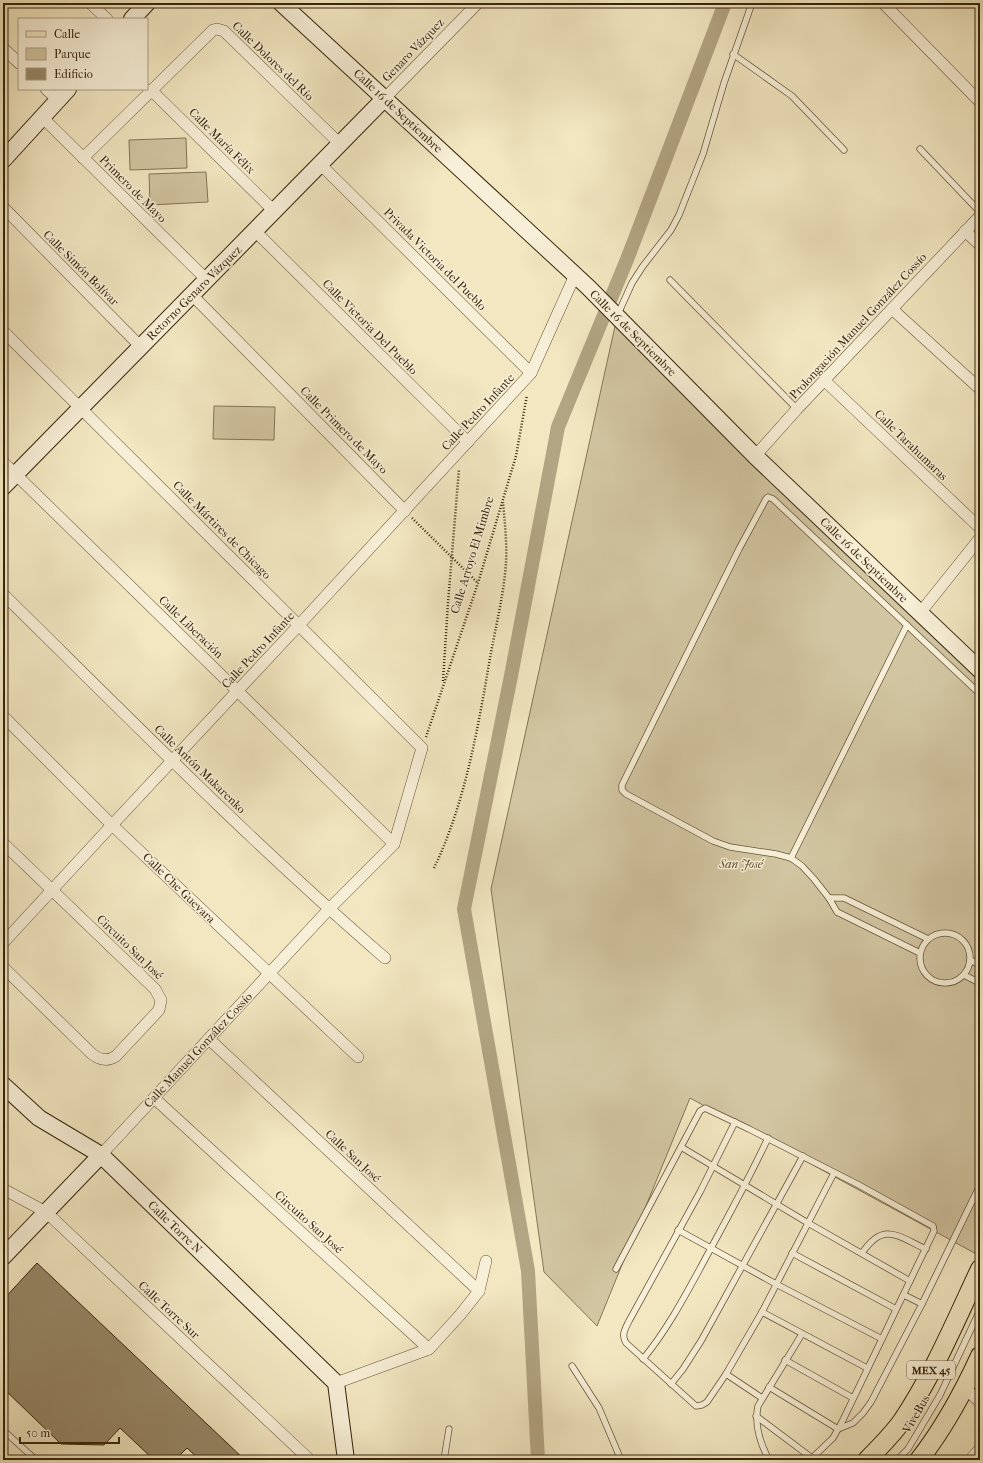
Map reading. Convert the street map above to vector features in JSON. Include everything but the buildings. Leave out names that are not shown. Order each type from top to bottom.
[{"type":"main road","name":"MEX 45","points":[[867,1460],[886,1441],[901,1422],[914,1401],[941,1350],[980,1269]]},
{"type":"main road","name":"MEX 45","points":[[919,1460],[936,1439],[965,1388],[980,1356]]},
{"type":"street","points":[[90,3],[106,18]]},
{"type":"street","points":[[133,18],[147,3]]},
{"type":"street","name":"Calle 16 de Septiembre","points":[[281,3],[588,287],[755,456],[980,670]]},
{"type":"street","name":"Genaro Vázquez","points":[[384,99],[478,3]]},
{"type":"street","points":[[883,3],[980,102]]},
{"type":"street","name":"Calle Dolores del Río","points":[[84,158],[213,30],[221,29],[224,30],[340,144]]},
{"type":"street","points":[[3,48],[18,62]]},
{"type":"street","points":[[3,160],[63,95],[49,90]]},
{"type":"street","name":"Calle María Félix","points":[[151,90],[274,211]]},
{"type":"street","name":"Retorno Genaro Vázquez","points":[[3,487],[384,99]]},
{"type":"street","name":"Primero de Mayo","points":[[42,117],[207,280]]},
{"type":"street","name":"Privada Victoria del Pueblo","points":[[320,164],[531,373]]},
{"type":"street","name":"Calle Simón Bolívar","points":[[3,208],[141,347]]},
{"type":"street","name":"Prolongación Manuel González Cossío","points":[[755,456],[797,409],[980,216]]},
{"type":"street","name":"Calle Victoria Del Pueblo","points":[[254,231],[468,442]]},
{"type":"street","points":[[965,231],[980,245]]},
{"type":"street","points":[[531,373],[575,275]]},
{"type":"street","name":"Calle Primero de Mayo","points":[[192,295],[404,511]]},
{"type":"street","points":[[892,309],[980,389]]},
{"type":"street","name":"Calle Mártires de Chicago","points":[[3,331],[422,748]]},
{"type":"street","name":"Calle Pedro Infante","points":[[3,943],[531,373]]},
{"type":"street","name":"Calle Tarahumaras","points":[[825,381],[980,528]]},
{"type":"street","name":"Calle Liberación","points":[[3,462],[394,844]]},
{"type":"street","points":[[920,613],[980,538]]},
{"type":"street","name":"Calle Antón Makarenko","points":[[3,594],[172,761],[329,909],[385,958]]},
{"type":"street","name":"Calle Che Guevara","points":[[3,716],[112,825],[358,1057]]},
{"type":"street","points":[[394,844],[422,748]]},
{"type":"street","name":"Circuito San José","points":[[3,843],[155,989],[160,1000],[159,1010],[116,1056],[108,1059],[99,1059],[3,967]]},
{"type":"street","name":"Calle Manuel González Cossío","points":[[3,1257],[101,1155],[329,909],[394,844]]},
{"type":"street","name":"Calle San José","points":[[209,1039],[479,1291]]},
{"type":"street","name":"Calle Torre N","points":[[3,1085],[39,1118],[101,1155],[336,1383]]},
{"type":"street","name":"Circuito San José","points":[[154,1098],[429,1349]]},
{"type":"street","name":"Calle Torre Sur","points":[[3,1189],[46,1212],[310,1460]]},
{"type":"street","points":[[346,1460],[336,1383],[429,1349],[460,1315],[479,1291],[486,1261]]},
{"type":"street","points":[[965,1388],[980,1402]]},
{"type":"street","points":[[970,1460],[980,1449]]},
{"type":"lane","points":[[612,312],[643,266],[671,230],[679,214],[703,154],[734,54],[752,3]]},
{"type":"lane","points":[[734,54],[792,96],[844,150]]},
{"type":"lane","points":[[920,150],[980,212]]},
{"type":"lane","points":[[670,280],[797,409]]},
{"type":"lane","points":[[920,953],[837,912],[829,898],[802,866],[791,858],[776,854],[730,847],[713,841],[626,794],[621,788],[623,780],[739,549],[767,498],[773,499],[980,694]]},
{"type":"lane","points":[[791,858],[907,625]]},
{"type":"lane","points":[[829,898],[844,898],[928,939]]},
{"type":"lane","points":[[946,933],[956,935],[964,942],[969,950],[970,960],[964,975],[955,981],[944,984],[934,981],[925,974],[920,964],[920,953],[928,939],[936,934],[946,933]]},
{"type":"lane","points":[[970,960],[980,965]]},
{"type":"lane","points":[[964,975],[980,983]]},
{"type":"lane","points":[[616,1269],[700,1111],[707,1108],[803,1156],[933,1226],[934,1231],[926,1249],[833,1438],[811,1459],[756,1416]]},
{"type":"lane","points":[[735,1122],[624,1333],[624,1340],[626,1343],[696,1406],[707,1402],[726,1374],[762,1312],[834,1173]]},
{"type":"lane","points":[[643,1359],[654,1346],[672,1318],[745,1185],[768,1138]]},
{"type":"lane","points":[[681,1147],[808,1223],[910,1281]]},
{"type":"lane","points":[[671,1384],[683,1369],[701,1341],[803,1156]]},
{"type":"lane","points":[[838,1429],[853,1423],[871,1402],[922,1304],[980,1185]]},
{"type":"lane","points":[[678,1230],[776,1284],[882,1339]]},
{"type":"lane","points":[[862,1254],[874,1239],[886,1233],[896,1235],[926,1249]]},
{"type":"lane","points":[[792,1253],[896,1309]]},
{"type":"lane","points":[[904,1295],[922,1304]]},
{"type":"lane","name":"ViveBus","points":[[897,1460],[908,1448],[940,1395],[980,1310]]},
{"type":"lane","points":[[762,1312],[867,1368]]},
{"type":"lane","points":[[769,1460],[758,1433],[756,1416],[762,1398],[802,1334]]},
{"type":"lane","points":[[785,1360],[853,1398]]},
{"type":"lane","points":[[572,1366],[599,1408],[621,1460]]},
{"type":"lane","points":[[726,1374],[762,1398]]},
{"type":"lane","points":[[769,1387],[838,1429]]},
{"type":"lane","points":[[444,1460],[449,1428]]},
{"type":"lane","points":[[3,1430],[36,1460]]},
{"type":"path","name":"Calle Arroyo El Mimbre","points":[[422,748],[478,583],[516,456],[531,373]]},
{"type":"path","points":[[443,685],[460,450]]},
{"type":"path","points":[[434,868],[448,837],[460,800],[480,715],[505,574],[506,548],[503,499]]},
{"type":"path","points":[[404,511],[478,583]]},
{"type":"green space","points":[[186,138],[187,168],[130,170],[129,140]]},
{"type":"green space","points":[[206,172],[208,202],[150,205],[149,174]]},
{"type":"green space","name":"San José","points":[[617,317],[980,666],[980,1256],[690,1098],[597,1326],[544,1272],[491,889]]},
{"type":"green space","points":[[214,406],[275,407],[274,440],[213,439]]},
{"type":"waterway","points":[[538,1460],[528,1271],[464,909],[511,676],[558,427],[628,257],[725,3]]}]
